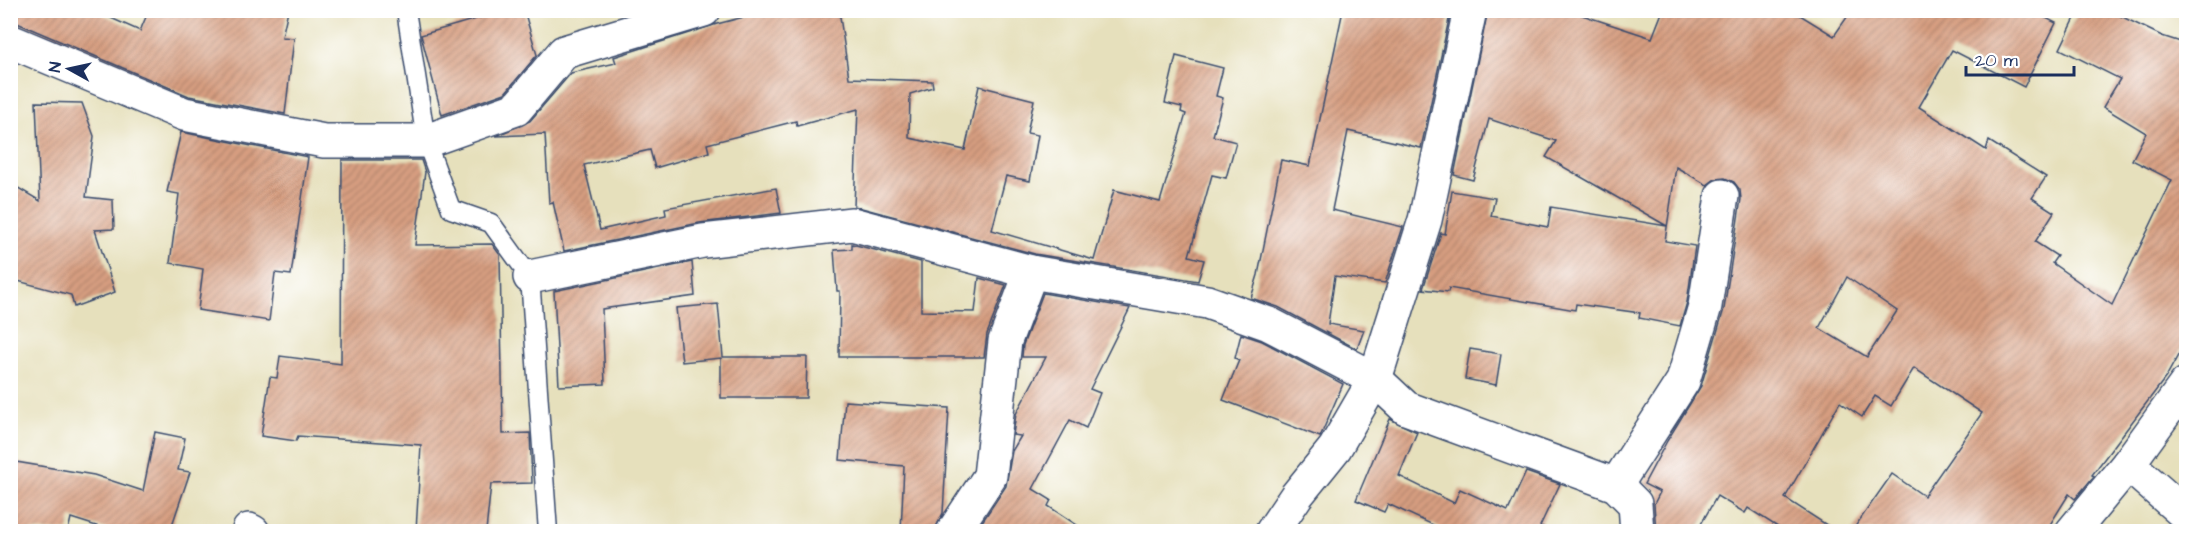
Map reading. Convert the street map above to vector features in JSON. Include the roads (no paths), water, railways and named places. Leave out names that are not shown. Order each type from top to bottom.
[{"type":"street","points":[[10,41],[184,114],[324,141],[426,141],[516,109],[564,52],[704,10]]},
{"type":"street","points":[[1272,531],[1297,495],[1335,448],[1375,379],[1425,220],[1470,10]]},
{"type":"street","points":[[1616,485],[1683,381],[1705,306],[1722,196]]},
{"type":"street","points":[[530,277],[703,241],[852,224],[1031,272],[1207,302],[1269,324],[1375,379],[1406,408],[1616,485],[1635,504],[1637,531]]},
{"type":"street","points":[[953,531],[990,476],[1005,340],[1031,272]]},
{"type":"street","points":[[2072,531],[2128,464],[2187,384]]},
{"type":"street","points":[[2128,464],[2187,515]]},
{"type":"lane","points":[[406,10],[426,141],[451,209],[491,223],[530,277],[548,531]]}]
